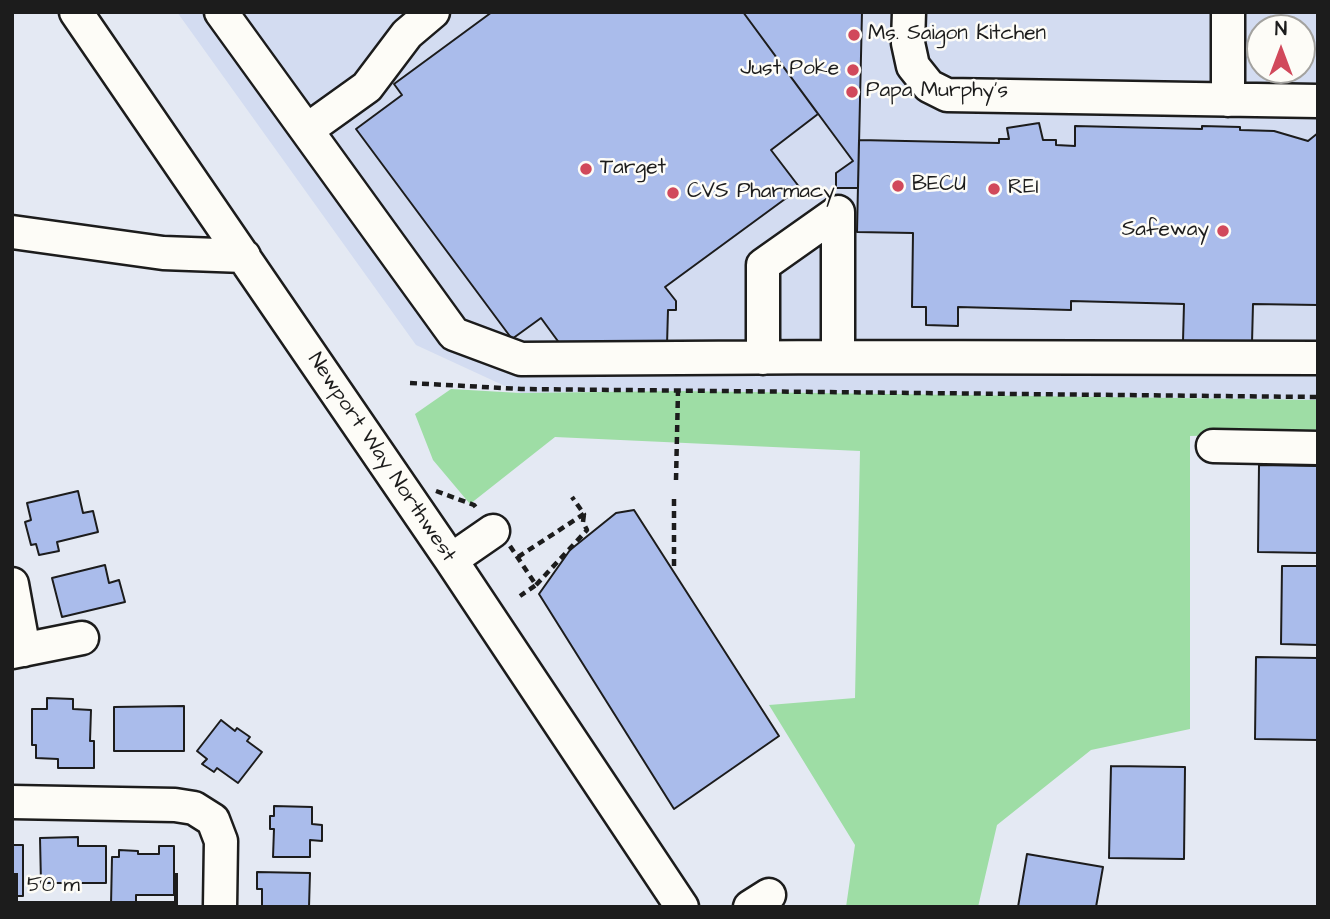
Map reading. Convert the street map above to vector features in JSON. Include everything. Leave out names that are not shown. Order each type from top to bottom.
[{"type":"street","name":"Newport Way Northwest","points":[[76,12],[451,560],[682,907]]},
{"type":"street","points":[[222,12],[454,334],[521,359],[1318,358]]},
{"type":"street","points":[[307,130],[367,86],[407,34],[433,12]]},
{"type":"street","points":[[909,12],[908,43],[913,66],[929,86],[947,95],[1318,101]]},
{"type":"street","points":[[1228,12],[1228,100]]},
{"type":"street","points":[[763,358],[764,265],[838,212],[838,357]]},
{"type":"street","points":[[12,232],[163,253],[244,256]]},
{"type":"street","points":[[1213,446],[1318,448]]},
{"type":"street","points":[[451,560],[493,530]]},
{"type":"street","points":[[12,584],[18,651],[82,638]]},
{"type":"street","points":[[12,802],[175,805],[194,808],[213,820],[221,841],[220,907]]},
{"type":"path","points":[[410,383],[521,390],[1318,397]]},
{"type":"path","points":[[676,480],[678,391]]},
{"type":"path","points":[[432,489],[474,505],[493,530],[507,541],[536,585]]},
{"type":"path","points":[[674,494],[674,566]]},
{"type":"path","points":[[520,596],[536,585],[587,530],[583,522],[584,514],[572,497]]},
{"type":"path","points":[[518,557],[584,514]]},
{"type":"shaded area","points":[[177,12],[1318,12],[1318,400],[678,391],[520,393],[416,345]]},
{"type":"green space","points":[[451,389],[520,393],[678,391],[1318,400],[1318,433],[1190,436],[1190,729],[1091,750],[997,825],[978,907],[846,907],[855,845],[769,705],[855,698],[860,451],[555,437],[470,504],[433,460],[415,414]]},
{"type":"building","name":"Target","points":[[492,12],[743,12],[818,114],[771,150],[800,188],[665,287],[676,301],[676,310],[668,310],[667,345],[560,344],[541,318],[512,339],[356,129],[402,95],[394,84]]},
{"type":"building","points":[[743,12],[862,12],[858,188],[836,188],[836,173],[853,161]]},
{"type":"building","points":[[1039,123],[1043,140],[1056,140],[1056,145],[1075,146],[1075,126],[1202,129],[1202,126],[1240,127],[1240,130],[1274,131],[1308,141],[1318,133],[1318,305],[1253,304],[1252,343],[1183,341],[1184,304],[1071,301],[1071,310],[958,307],[958,326],[926,325],[926,307],[912,307],[913,233],[857,232],[859,140],[999,143],[999,139],[1009,139],[1007,128]]},
{"type":"building","points":[[1259,465],[1318,466],[1318,553],[1258,552]]},
{"type":"building","points":[[78,491],[83,513],[93,511],[98,532],[57,542],[59,551],[39,555],[36,544],[31,545],[25,522],[31,520],[27,503]]},
{"type":"building","points":[[634,510],[779,736],[674,809],[539,594],[570,550],[616,513]]},
{"type":"building","points":[[105,565],[109,583],[119,580],[125,602],[62,617],[52,578]]},
{"type":"building","points":[[1282,566],[1318,566],[1318,645],[1281,644]]},
{"type":"building","points":[[1256,657],[1318,658],[1318,740],[1255,739]]},
{"type":"building","points":[[47,698],[73,699],[73,709],[91,710],[90,741],[94,741],[94,768],[58,768],[58,759],[36,758],[36,745],[32,745],[32,709],[47,709]]},
{"type":"building","points":[[184,706],[184,751],[114,751],[114,707]]},
{"type":"building","points":[[221,720],[235,731],[237,728],[250,737],[247,741],[262,752],[238,783],[217,768],[214,772],[202,764],[207,759],[197,751]]},
{"type":"building","points":[[1111,766],[1185,767],[1184,859],[1109,858]]},
{"type":"building","points":[[274,806],[312,807],[312,824],[322,825],[322,841],[310,840],[310,857],[273,857],[274,829],[270,829],[270,816],[274,816]]},
{"type":"building","points":[[78,837],[78,846],[106,846],[106,883],[41,883],[40,838]]},
{"type":"building","points":[[12,845],[23,845],[23,896],[12,896]]},
{"type":"building","points":[[159,846],[174,846],[174,895],[136,895],[136,905],[111,905],[112,857],[119,857],[119,850],[159,854]]},
{"type":"building","points":[[1027,854],[1103,867],[1096,907],[1018,907]]},
{"type":"building","points":[[257,872],[310,873],[309,907],[262,907],[262,889],[257,889]]},
{"type":"place","name":"Ms. Saigon Kitchen","points":[[854,35]]},
{"type":"place","name":"Just Poke","points":[[853,70]]},
{"type":"place","name":"Papa Murphy's","points":[[852,92]]},
{"type":"place","name":"Target","points":[[586,169]]},
{"type":"place","name":"BECU","points":[[898,186]]},
{"type":"place","name":"REI","points":[[994,189]]},
{"type":"place","name":"CVS Pharmacy","points":[[673,193]]},
{"type":"place","name":"Safeway","points":[[1223,231]]}]
